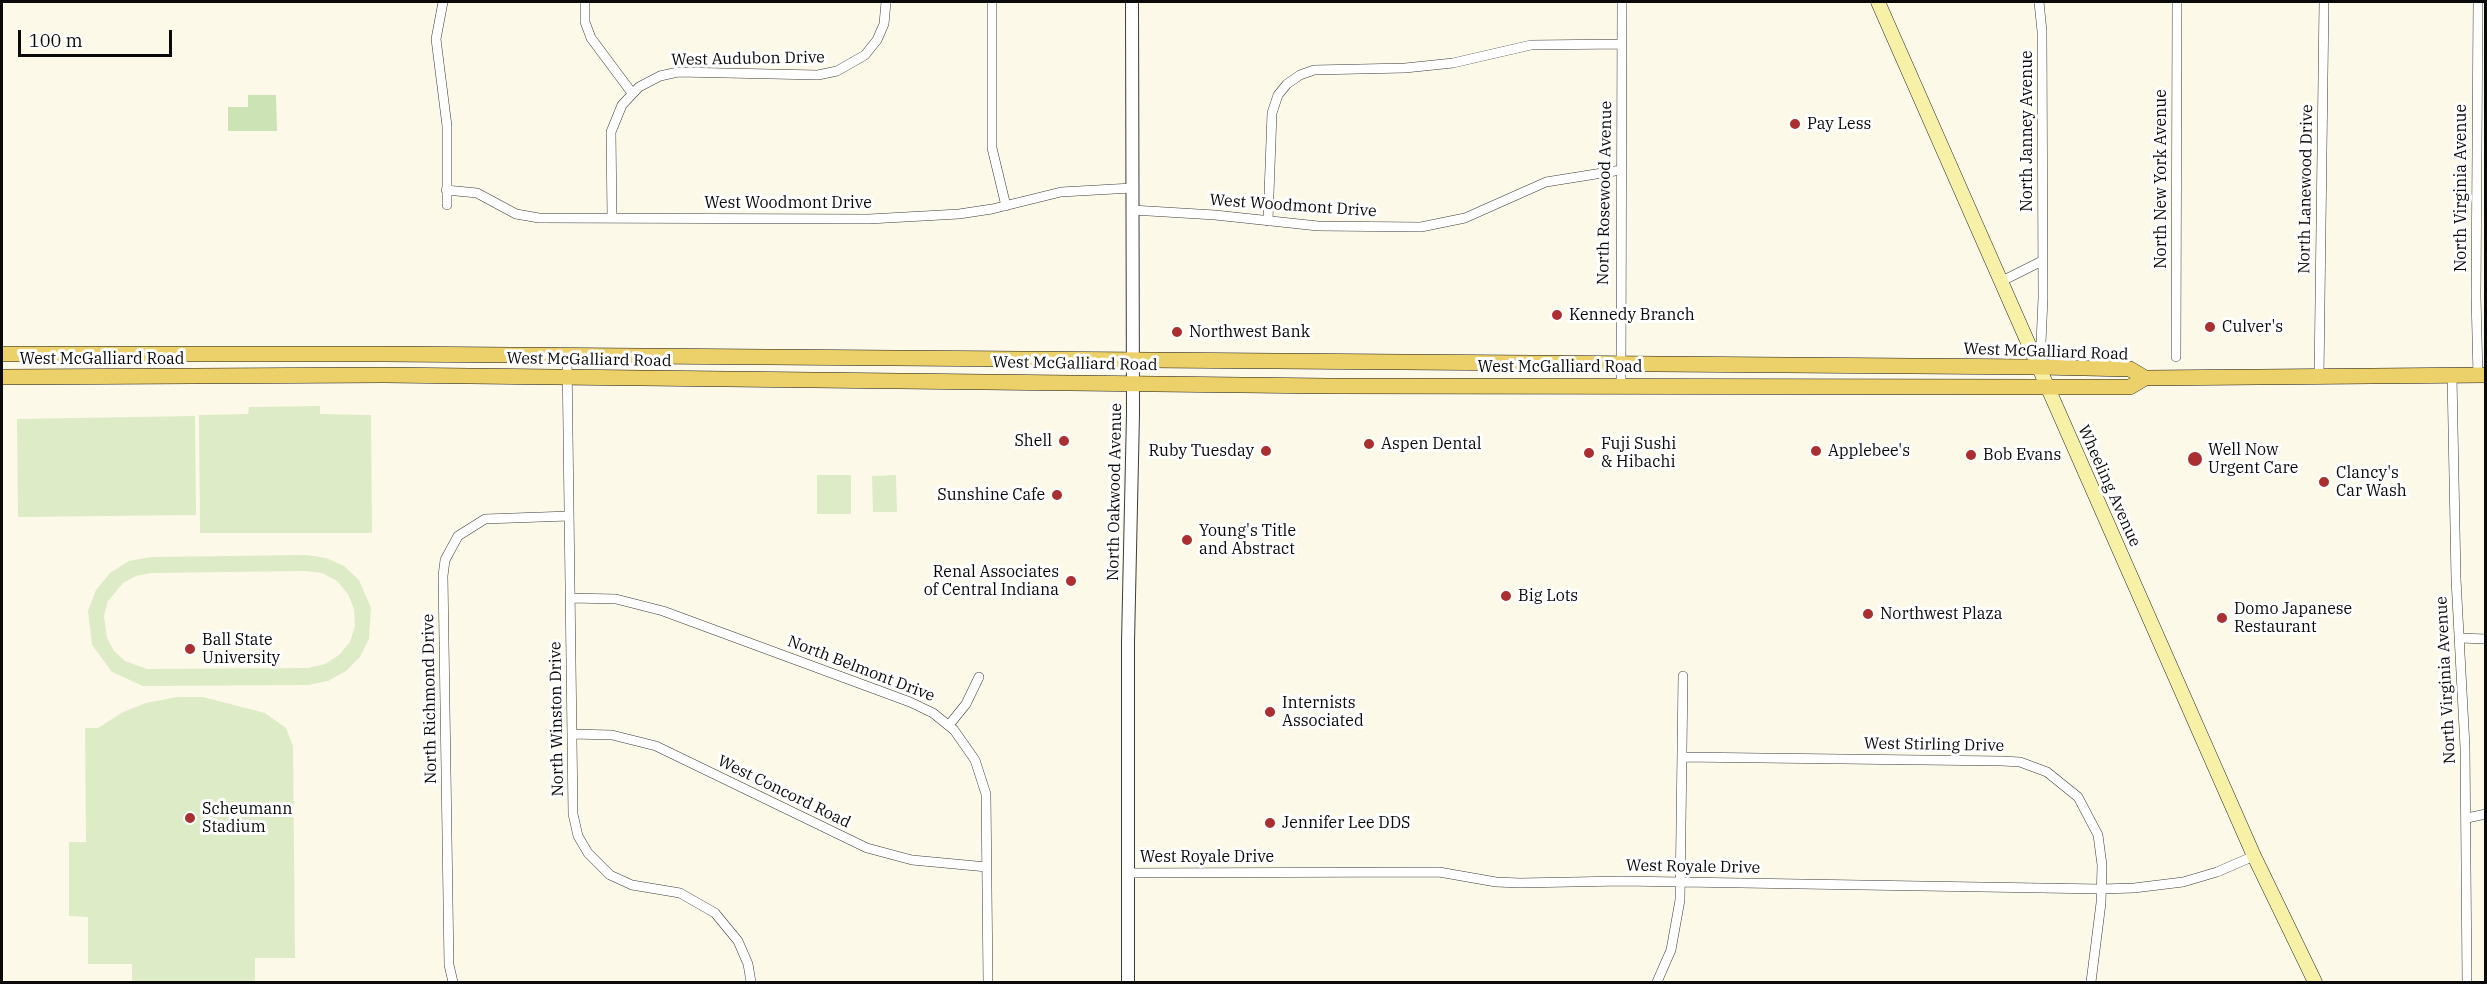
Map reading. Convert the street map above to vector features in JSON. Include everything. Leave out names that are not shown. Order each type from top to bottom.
[{"type":"main road","name":"Wheeling Avenue","points":[[1878,2],[2254,856],[2315,982]]},
{"type":"main road","name":"West McGalliard Road","points":[[2,354],[567,356],[2130,369],[2145,378]]},
{"type":"main road","name":"West McGalliard Road","points":[[2,377],[384,375],[1328,386],[2130,387],[2145,378],[2482,375]]},
{"type":"street","points":[[442,2],[436,39],[447,126],[447,205]]},
{"type":"street","points":[[585,2],[585,22],[591,38],[632,93]]},
{"type":"street","name":"West Audubon Drive","points":[[612,218],[611,132],[622,105],[632,93],[649,81],[678,72],[818,75],[837,71],[856,62],[871,48],[884,24],[886,2]]},
{"type":"street","points":[[992,2],[992,148],[1006,206]]},
{"type":"street","name":"North Oakwood Avenue","points":[[1128,982],[1126,873],[1133,382],[1132,2]]},
{"type":"street","name":"North Rosewood Avenue","points":[[1621,385],[1622,2]]},
{"type":"street","name":"North Janney Avenue","points":[[2039,2],[2042,31],[2040,368]]},
{"type":"street","name":"North New York Avenue","points":[[2176,357],[2177,2]]},
{"type":"street","name":"North Lanewood Drive","points":[[2319,376],[2324,2]]},
{"type":"street","name":"North Virginia Avenue","points":[[2478,2],[2476,273],[2482,375]]},
{"type":"street","points":[[1268,221],[1272,113],[1278,95],[1287,84],[1300,75],[1314,70],[1405,68],[1442,64],[1531,45],[1622,44]]},
{"type":"street","name":"West Woodmont Drive","points":[[1132,210],[1318,226],[1421,227],[1465,218],[1546,182],[1621,170]]},
{"type":"street","name":"West Woodmont Drive","points":[[446,190],[477,193],[524,216],[612,218],[913,217],[959,214],[1006,206],[1061,192],[1132,188]]},
{"type":"street","points":[[2002,281],[2042,261]]},
{"type":"street","name":"North Winston Drive","points":[[567,356],[573,820],[588,853],[602,870],[621,881],[680,893],[715,914],[738,941],[748,964],[751,982]]},
{"type":"street","name":"North Virginia Avenue","points":[[2452,376],[2456,579],[2467,818],[2467,982]]},
{"type":"street","name":"North Richmond Drive","points":[[453,982],[448,953],[443,576],[445,560],[458,536],[485,519],[569,516]]},
{"type":"street","name":"North Belmont Drive","points":[[571,598],[616,599],[655,608],[910,702],[933,713],[949,725],[968,748],[983,782],[987,805],[988,982]]},
{"type":"street","points":[[2460,638],[2486,639]]},
{"type":"street","points":[[1657,982],[1671,950],[1676,929],[1680,882],[1683,676]]},
{"type":"street","points":[[949,725],[966,704],[978,677]]},
{"type":"street","name":"West Concord Road","points":[[572,734],[612,735],[656,746],[867,848],[912,860],[987,867]]},
{"type":"street","name":"West Stirling Drive","points":[[1682,757],[2002,761],[2029,765],[2047,772],[2067,786],[2086,808],[2098,835],[2102,865],[2093,982]]},
{"type":"street","points":[[2467,818],[2486,814]]},
{"type":"street","name":"West Royale Drive","points":[[1126,873],[1440,872],[1496,882],[1520,883],[1680,882],[2101,889],[2134,888],[2183,882],[2217,872],[2254,856]]},
{"type":"green space","points":[[248,95],[276,95],[277,131],[228,131],[228,107],[248,107]]},
{"type":"green space","points":[[320,406],[320,414],[371,415],[372,533],[200,533],[199,415],[248,414],[249,407]]},
{"type":"green space","points":[[195,416],[196,515],[18,517],[17,419]]},
{"type":"green space","points":[[817,475],[851,475],[851,514],[817,514]]},
{"type":"green space","points":[[896,475],[897,512],[873,512],[872,476]]},
{"type":"green space","points":[[306,555],[326,558],[344,566],[359,580],[371,608],[369,639],[360,657],[346,671],[328,681],[308,685],[143,686],[112,672],[92,645],[88,611],[96,590],[110,573],[129,561],[151,557]],"holes":[[[305,571],[322,573],[337,581],[348,594],[354,609],[355,626],[350,642],[339,655],[325,664],[308,668],[147,669],[125,661],[114,651],[107,638],[104,616],[108,601],[123,583],[136,576],[151,573]]]},
{"type":"green space","name":"Scheumann Stadium","points":[[177,697],[203,697],[265,713],[286,728],[293,746],[295,958],[255,958],[255,982],[132,982],[132,964],[88,964],[88,917],[69,916],[69,842],[86,842],[85,728],[98,728],[123,712],[146,703]]},
{"type":"place","name":"Pay Less","points":[[1795,124]]},
{"type":"place","name":"Kennedy Branch","points":[[1557,315]]},
{"type":"place","name":"Culver's","points":[[2210,327]]},
{"type":"place","name":"Northwest Bank","points":[[1177,332]]},
{"type":"place","name":"Shell","points":[[1064,441]]},
{"type":"place","name":"Aspen Dental","points":[[1369,444]]},
{"type":"place","name":"Ruby Tuesday","points":[[1266,451]]},
{"type":"place","name":"Applebee's","points":[[1816,451]]},
{"type":"place","name":"Fuji Sushi & Hibachi","points":[[1589,453]]},
{"type":"place","name":"Bob Evans","points":[[1971,455]]},
{"type":"place","name":"Well Now Urgent Care","points":[[2195,459]]},
{"type":"place","name":"Clancy's Car Wash","points":[[2324,482]]},
{"type":"place","name":"Sunshine Cafe","points":[[1057,495]]},
{"type":"place","name":"Young's Title and Abstract","points":[[1187,540]]},
{"type":"place","name":"Renal Associates of Central Indiana","points":[[1071,581]]},
{"type":"place","name":"Big Lots","points":[[1506,596]]},
{"type":"place","name":"Northwest Plaza","points":[[1868,614]]},
{"type":"place","name":"Domo Japanese Restaurant","points":[[2222,618]]},
{"type":"place","name":"Ball State University","points":[[190,649]]},
{"type":"place","name":"Internists Associated","points":[[1270,712]]},
{"type":"place","name":"Scheumann Stadium","points":[[190,818]]},
{"type":"place","name":"Jennifer Lee DDS","points":[[1270,823]]}]
